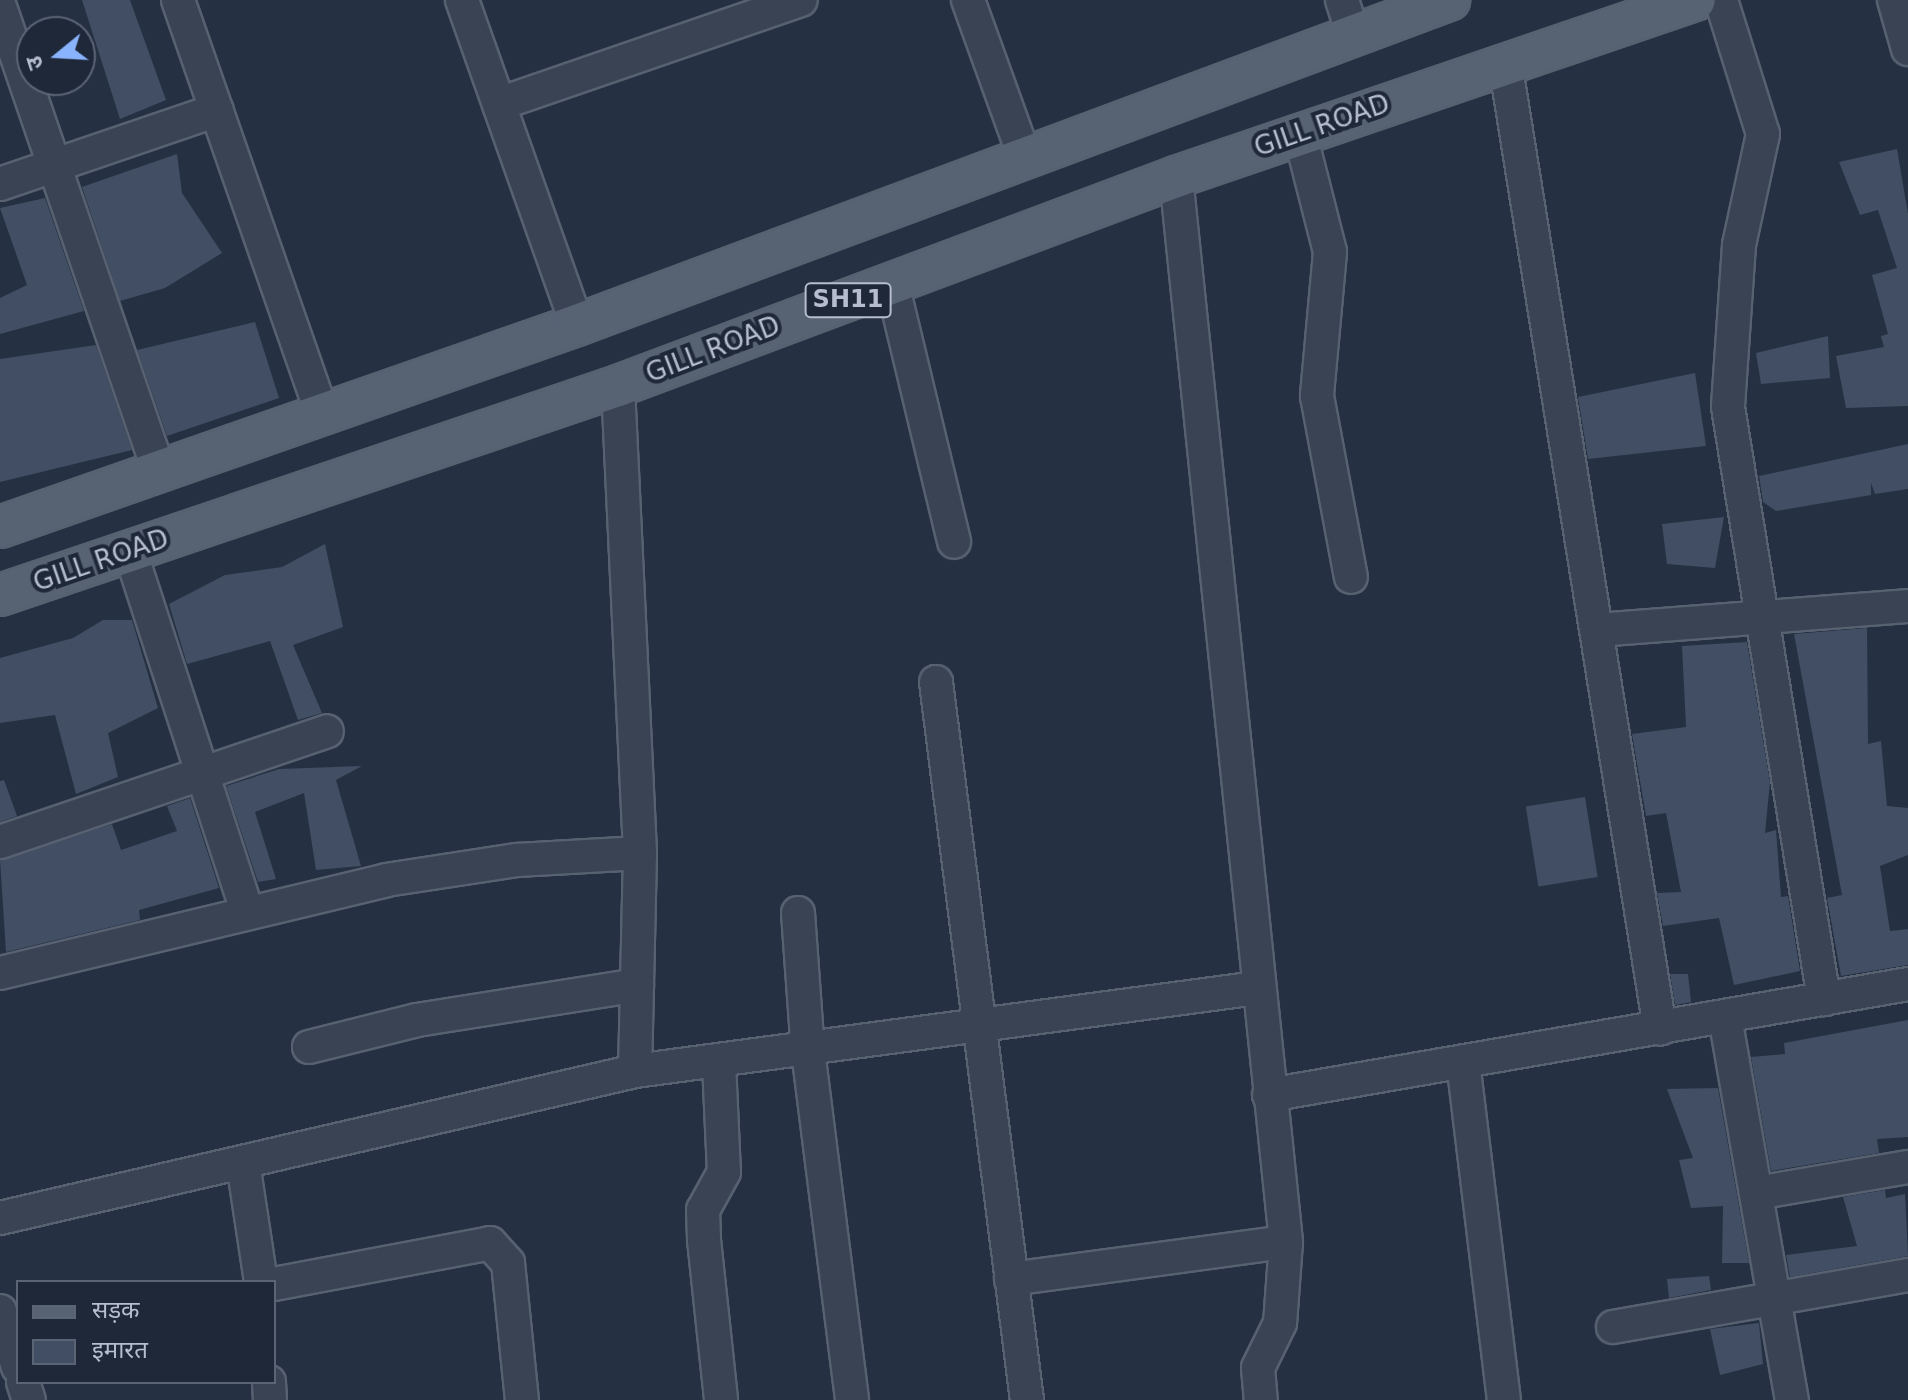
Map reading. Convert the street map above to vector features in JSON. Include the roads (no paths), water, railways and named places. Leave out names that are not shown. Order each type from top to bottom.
[{"type":"main road","name":"SH11","points":[[0,527],[577,325],[1026,161],[1348,18],[1449,0]]},
{"type":"main road","name":"GILL ROAD","points":[[0,595],[618,386],[1176,177],[1505,62],[1624,11],[1684,2]]},
{"type":"street","points":[[178,0],[322,414]]},
{"type":"street","points":[[462,0],[577,325]]},
{"type":"street","points":[[499,104],[801,0]]},
{"type":"street","points":[[968,0],[1026,161]]},
{"type":"street","points":[[1721,0],[1763,134],[1739,245],[1728,407],[1759,617],[1824,999]]},
{"type":"street","points":[[1894,0],[1908,49]]},
{"type":"street","points":[[0,7],[159,472]]},
{"type":"street","points":[[1505,62],[1660,1029]]},
{"type":"street","points":[[0,184],[217,110]]},
{"type":"street","points":[[1300,134],[1330,252],[1317,396],[1351,577]]},
{"type":"street","points":[[1176,177],[1257,988],[1286,1242],[1280,1323],[1258,1368],[1261,1400]]},
{"type":"street","points":[[892,283],[954,542]]},
{"type":"street","points":[[618,386],[640,853],[635,1071]]},
{"type":"street","points":[[130,551],[205,771],[247,911]]},
{"type":"street","points":[[1597,630],[1908,606]]},
{"type":"street","points":[[936,682],[985,1026],[1027,1400]]},
{"type":"street","points":[[0,842],[327,731]]},
{"type":"street","points":[[0,973],[247,911],[517,860],[640,853]]},
{"type":"street","points":[[798,913],[808,1051],[852,1400]]},
{"type":"street","points":[[1269,1095],[1908,984]]},
{"type":"street","points":[[309,1047],[417,1020],[637,985]]},
{"type":"street","points":[[0,1218],[635,1071],[719,1063],[1257,988]]},
{"type":"street","points":[[1725,1017],[1792,1400]]},
{"type":"street","points":[[1463,1062],[1504,1400]]},
{"type":"street","points":[[719,1063],[724,1172],[703,1210],[721,1400]]},
{"type":"street","points":[[243,1163],[261,1280]]},
{"type":"street","points":[[1756,1193],[1908,1167]]},
{"type":"street","points":[[1011,1279],[1286,1242]]},
{"type":"street","points":[[276,1284],[490,1243],[508,1263],[522,1400]]},
{"type":"street","points":[[1613,1327],[1908,1275]]},
{"type":"street","points":[[0,1314],[16,1361]]}]
